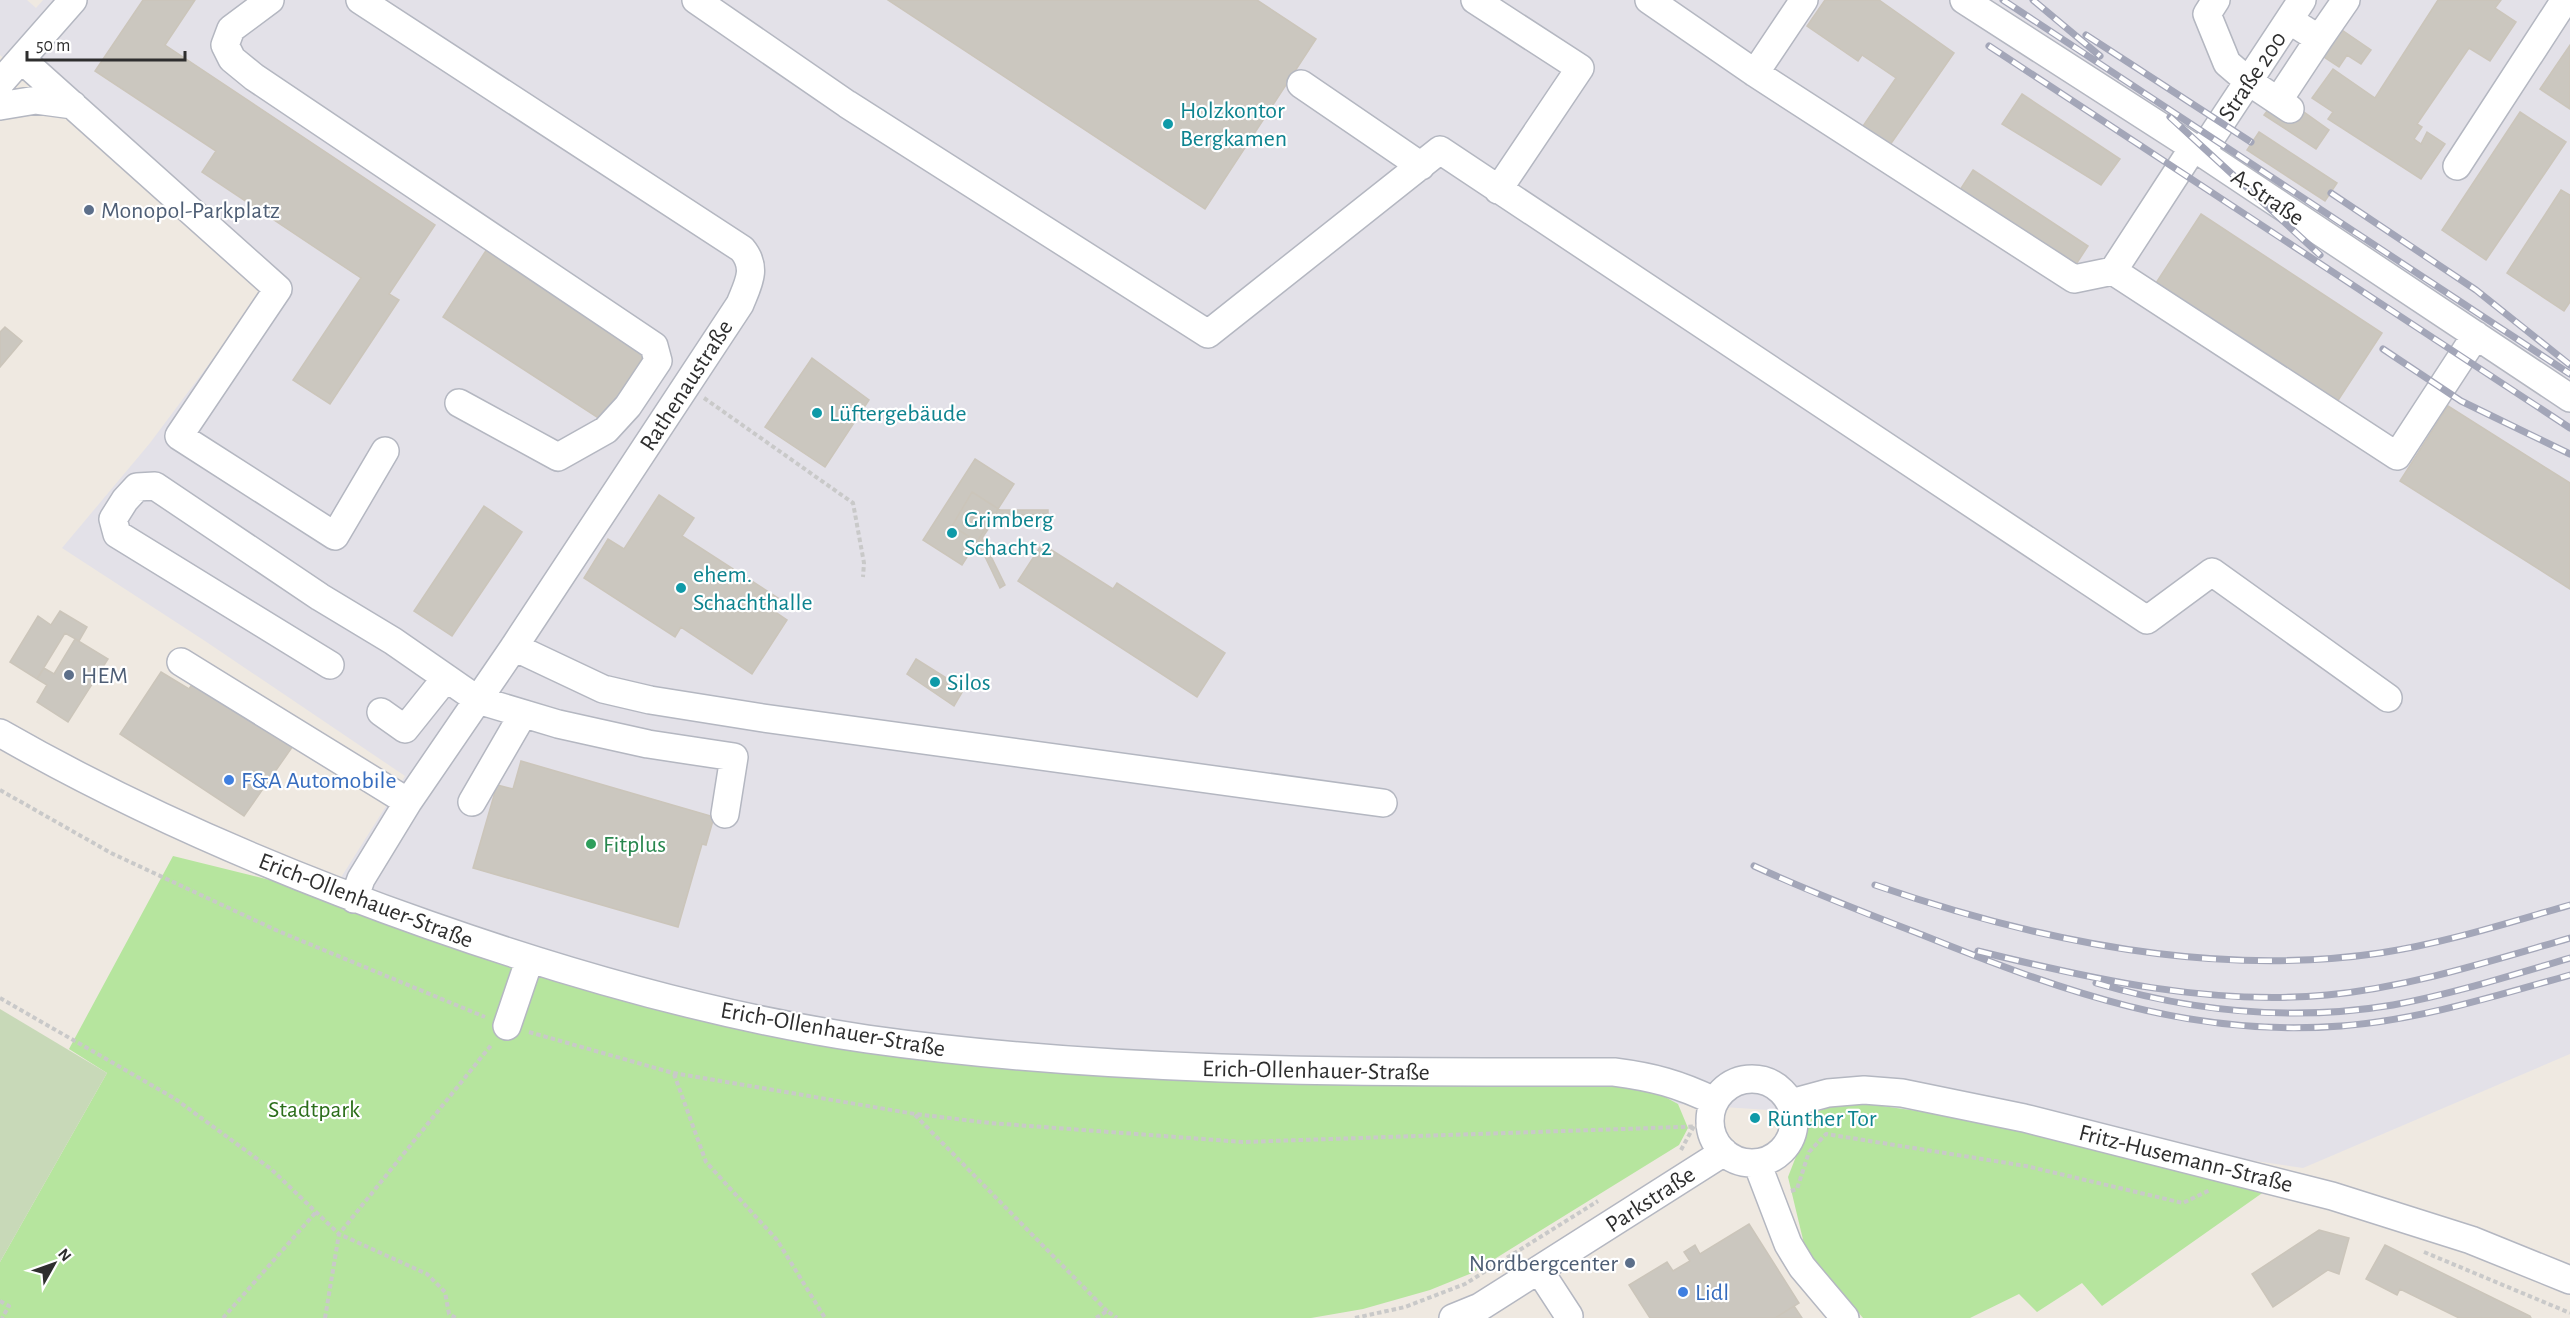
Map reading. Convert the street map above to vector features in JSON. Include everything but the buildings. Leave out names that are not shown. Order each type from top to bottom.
[{"type":"street","points":[[0,83],[73,0]]},
{"type":"street","points":[[270,0],[231,29],[225,45],[232,59],[254,77],[654,346],[658,361],[628,406],[606,430],[558,457],[459,403]]},
{"type":"street","name":"Rathenaustraße","points":[[354,899],[361,879],[408,802],[514,647],[740,304],[750,280],[751,263],[742,249],[360,0]]},
{"type":"street","points":[[696,0],[847,104],[1208,334],[1440,150],[2147,621],[2212,572],[2388,698]]},
{"type":"street","points":[[1475,0],[1580,68],[1498,189]]},
{"type":"street","points":[[1649,0],[1755,73],[2074,279],[2113,271],[2397,456],[2476,335]]},
{"type":"street","points":[[1755,73],[1804,0]]},
{"type":"street","name":"A-Straße","points":[[1964,0],[2197,150],[2570,398]]},
{"type":"street","points":[[2216,0],[2208,14],[2227,63],[2248,81],[2284,105],[2319,39],[2346,0]]},
{"type":"street","points":[[2457,166],[2565,0]]},
{"type":"street","points":[[2296,10],[2319,39]]},
{"type":"street","name":"Straße 200","points":[[2113,271],[2296,10]]},
{"type":"street","points":[[21,59],[278,289],[179,436],[335,536],[385,451]]},
{"type":"street","points":[[1301,84],[1421,166]]},
{"type":"street","points":[[0,106],[36,100],[73,105]]},
{"type":"street","points":[[330,665],[117,534],[113,519],[124,500],[137,487],[155,486],[320,597],[393,640],[445,679],[478,700],[558,724],[648,744],[734,757],[725,814]]},
{"type":"street","points":[[514,647],[603,689],[650,700],[763,718],[1383,803]]},
{"type":"street","points":[[181,662],[408,802]]},
{"type":"street","points":[[381,712],[405,729],[445,679]]},
{"type":"street","points":[[472,802],[523,714]]},
{"type":"street","name":"Erich-Ollenhauer-Straße","points":[[0,733],[74,775],[115,795],[208,838],[354,899],[529,961],[727,1012],[862,1038],[937,1048],[1141,1067],[1614,1072],[1682,1085],[1706,1118]]},
{"type":"street","points":[[507,1026],[529,961]]},
{"type":"street","points":[[1753,1078],[1768,1081],[1781,1090],[1791,1102],[1795,1118],[1793,1134],[1785,1148],[1773,1158],[1757,1163],[1739,1161],[1724,1152],[1715,1140],[1706,1118],[1731,1085],[1753,1078]]},
{"type":"street","name":"Fritz-Husemann-Straße","points":[[1791,1102],[1828,1093],[1864,1090],[1902,1093],[2024,1118],[2332,1196],[2472,1240],[2570,1280]]},
{"type":"street","name":"Parkstraße","points":[[1454,1318],[1480,1307],[1724,1152]]},
{"type":"street","points":[[1757,1163],[1788,1244],[1802,1267],[1845,1318]]},
{"type":"street","points":[[1539,1270],[1569,1316]]},
{"type":"path","points":[[686,385],[853,503],[864,563],[863,578]]},
{"type":"path","points":[[0,790],[111,853],[267,927],[507,1026],[673,1073],[915,1114],[990,1123],[1243,1142],[1706,1118]]},
{"type":"path","points":[[0,998],[174,1098],[271,1169],[339,1234],[433,1278],[445,1292],[448,1316],[456,1318]]},
{"type":"path","points":[[325,1318],[339,1234],[507,1026]]},
{"type":"path","points":[[673,1073],[706,1162],[777,1240],[825,1318]]},
{"type":"path","points":[[915,1114],[1107,1311],[1117,1318]]},
{"type":"path","points":[[1680,1153],[1706,1118]]},
{"type":"path","points":[[1770,1197],[1797,1189],[1809,1152],[1826,1134],[2026,1166],[2183,1203],[2206,1191],[2218,1190]]},
{"type":"path","points":[[1355,1318],[1405,1307],[1465,1284],[1602,1199]]},
{"type":"path","points":[[224,1318],[316,1212]]},
{"type":"path","points":[[2422,1252],[2570,1313]]},
{"type":"path","points":[[0,1301],[9,1306],[2,1318]]},
{"type":"path","points":[[1096,1318],[1107,1311]]},
{"type":"shaded area","points":[[0,0],[27,0],[36,8],[43,0],[2570,0],[2570,1054],[2303,1168],[1847,1101],[1813,1113],[1678,1104],[1656,1092],[860,1040],[330,895],[405,776],[62,548],[150,443],[266,288],[0,55]]},
{"type":"green space","name":"Stadtpark","points":[[173,856],[330,895],[860,1040],[1619,1079],[1656,1092],[1678,1104],[1688,1128],[1679,1145],[1472,1273],[1430,1290],[1363,1309],[1311,1318],[0,1318],[0,1262],[107,1073],[69,1049]]},
{"type":"green space","points":[[0,1009],[107,1073],[0,1262]]},
{"type":"green space","points":[[1847,1101],[2016,1125],[2275,1184],[2102,1306],[2082,1283],[2037,1312],[2019,1294],[1970,1318],[1863,1318],[1805,1248],[1788,1177],[1813,1113]]},
{"type":"railway","points":[[2003,0],[2570,374]]},
{"type":"railway","points":[[2033,0],[2100,56]]},
{"type":"railway","points":[[2086,35],[2251,142]]},
{"type":"railway","points":[[1989,46],[2570,428]]},
{"type":"railway","points":[[2170,117],[2320,255]]},
{"type":"railway","points":[[2331,193],[2476,290],[2570,365]]},
{"type":"railway","points":[[2383,349],[2461,401],[2570,454]]},
{"type":"railway","points":[[1754,866],[1839,903],[2077,992],[2128,1006],[2232,1025],[2286,1028],[2370,1023],[2428,1013],[2570,975]]},
{"type":"railway","points":[[1875,885],[1935,905],[2060,937],[2124,949],[2188,957],[2252,961],[2316,960],[2404,949],[2476,932],[2570,905]]},
{"type":"railway","points":[[1978,951],[2151,988],[2239,997],[2283,997],[2327,995],[2419,980],[2570,938]]},
{"type":"railway","points":[[2096,983],[2169,1001],[2206,1007],[2243,1011],[2317,1013],[2415,1001],[2570,958]]},
{"type":"place","name":"Holzkontor Bergkamen","points":[[1168,124]]},
{"type":"place","name":"Monopol-Parkplatz","points":[[89,210]]},
{"type":"place","name":"Lüftergebäude","points":[[817,413]]},
{"type":"place","name":"Grimberg Schacht 2","points":[[952,533]]},
{"type":"place","name":"ehem. Schachthalle","points":[[681,588]]},
{"type":"place","name":"HEM","points":[[69,675]]},
{"type":"place","name":"Silos","points":[[935,682]]},
{"type":"place","name":"F&A Automobile","points":[[229,780]]},
{"type":"place","name":"Fitplus","points":[[591,844]]},
{"type":"place","name":"Rünther Tor","points":[[1755,1118]]},
{"type":"place","name":"Nordbergcenter","points":[[1630,1263]]},
{"type":"place","name":"Lidl","points":[[1683,1292]]}]
